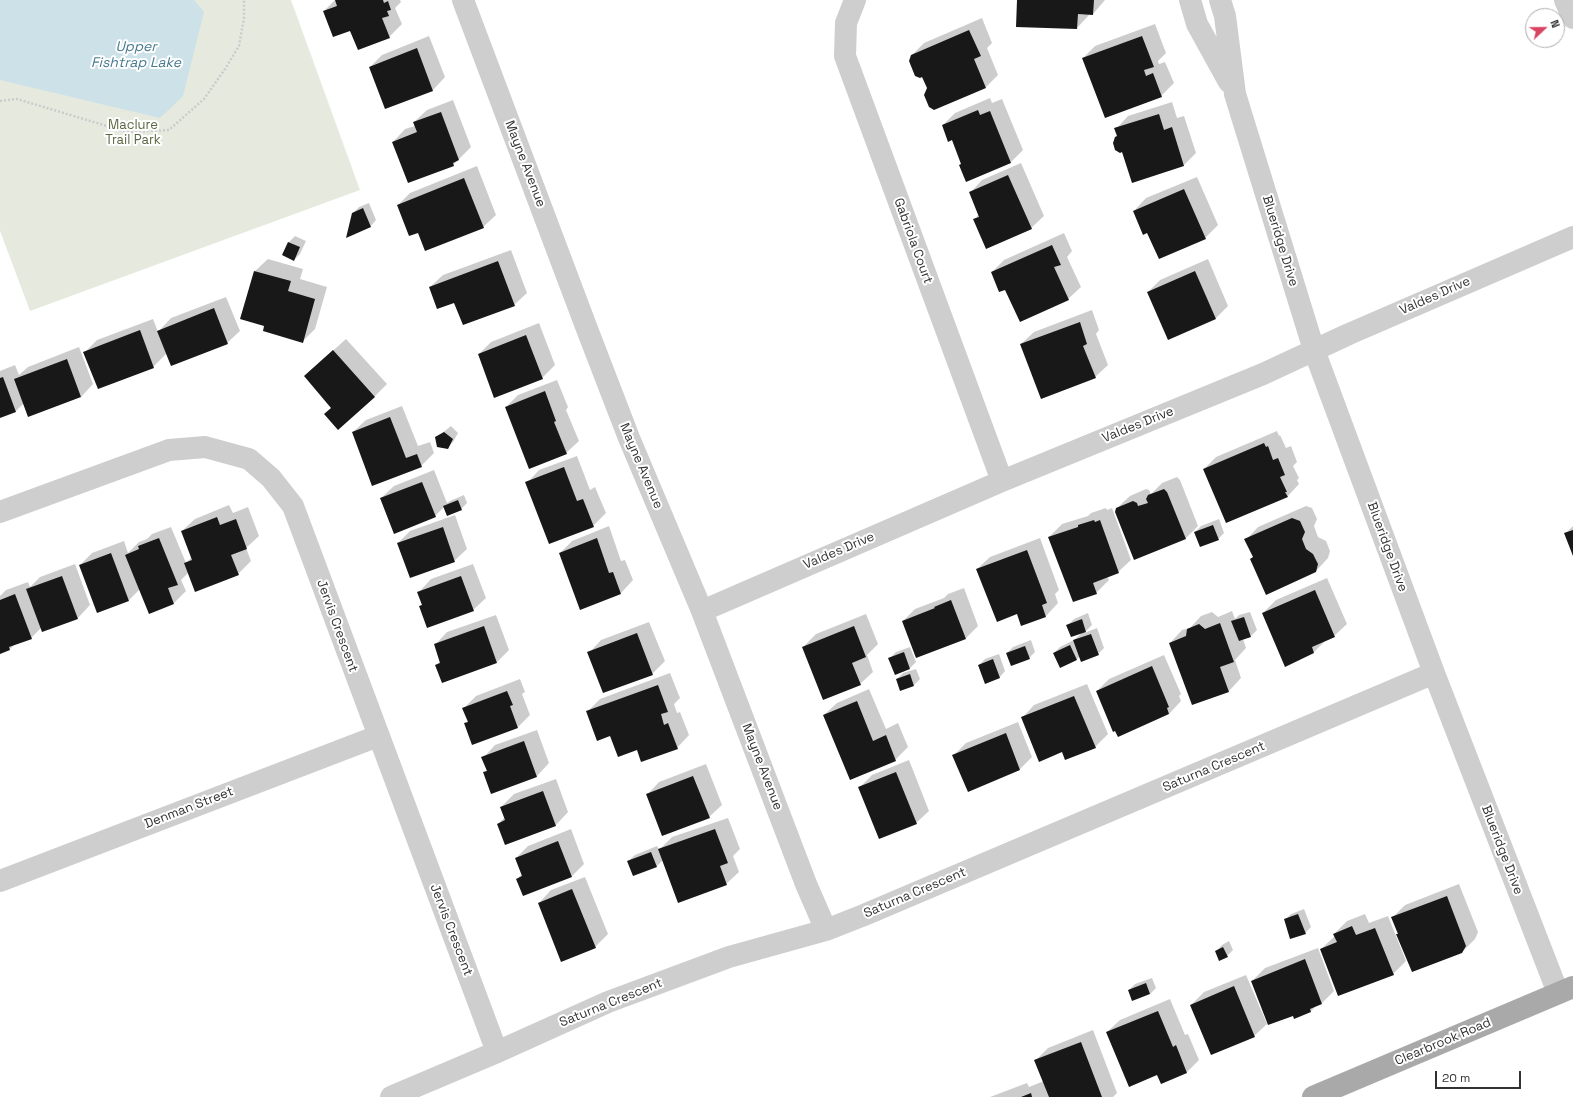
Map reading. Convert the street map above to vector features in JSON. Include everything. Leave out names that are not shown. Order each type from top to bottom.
[{"type":"main road","name":"Clearbrook Road","points":[[1313,1097],[1566,990]]},
{"type":"street","name":"Mayne Avenue","points":[[463,0],[623,423],[702,611],[806,884],[826,930]]},
{"type":"street","name":"Gabriola Court","points":[[855,0],[846,23],[845,56],[1002,481]]},
{"type":"street","name":"Blueridge Drive","points":[[1190,0],[1197,24],[1235,94]]},
{"type":"street","name":"Blueridge Drive","points":[[1220,0],[1225,16],[1235,94],[1314,350],[1434,673],[1566,990]]},
{"type":"street","points":[[1565,0],[1573,18]]},
{"type":"street","name":"Valdes Drive","points":[[702,611],[1002,481],[1263,374],[1480,276],[1573,237]]},
{"type":"street","name":"Jervis Crescent","points":[[0,512],[169,450],[205,447],[249,460],[271,478],[293,506],[497,1052]]},
{"type":"street","name":"Saturna Crescent","points":[[391,1097],[497,1052],[608,1002],[728,957],[826,930],[1434,673]]},
{"type":"street","name":"Denman Street","points":[[0,881],[378,736]]},
{"type":"path","points":[[0,101],[17,99],[127,132],[169,130],[204,99],[239,46],[244,18],[244,0]]},
{"type":"green space","name":"Maclure Trail Park","points":[[0,0],[291,0],[360,190],[30,311],[0,231]]},
{"type":"water","name":"Upper Fishtrap Lake","points":[[0,0],[194,0],[204,12],[183,96],[160,118],[0,80]]},
{"type":"building","points":[[335,0],[383,0],[384,3],[388,1],[391,10],[387,11],[389,16],[382,18],[390,38],[358,50],[350,31],[333,37],[323,11],[337,6]]},
{"type":"building","points":[[1017,0],[1094,0],[1093,15],[1078,14],[1077,29],[1016,27]]},
{"type":"building","points":[[969,30],[981,56],[974,59],[986,88],[934,110],[929,107],[924,95],[927,88],[922,77],[920,78],[915,76],[909,61],[911,55]]},
{"type":"building","points":[[1142,36],[1154,67],[1144,70],[1146,76],[1153,73],[1162,97],[1105,118],[1082,58]]},
{"type":"building","points":[[417,48],[433,91],[385,109],[369,67]]},
{"type":"building","points":[[978,110],[980,115],[990,111],[1011,163],[966,182],[959,165],[961,164],[952,140],[948,142],[942,125]]},
{"type":"building","points":[[441,112],[459,160],[453,163],[454,166],[408,183],[392,142],[417,132],[413,122]]},
{"type":"building","points":[[1159,114],[1164,130],[1172,127],[1184,166],[1132,183],[1122,152],[1120,153],[1115,150],[1113,143],[1115,137],[1117,136],[1114,128]]},
{"type":"building","points":[[1008,175],[1032,229],[986,249],[973,219],[979,217],[969,192]]},
{"type":"building","points":[[464,178],[484,228],[425,251],[418,233],[409,236],[397,205]]},
{"type":"building","points":[[1184,189],[1206,239],[1159,259],[1147,233],[1143,235],[1133,211]]},
{"type":"building","points":[[363,208],[371,227],[346,238],[352,213]]},
{"type":"building","points":[[288,242],[300,247],[294,261],[282,255]]},
{"type":"building","points":[[1052,245],[1061,265],[1054,267],[1069,300],[1020,322],[1005,290],[999,292],[991,272]]},
{"type":"building","points":[[498,261],[515,306],[463,325],[454,303],[437,309],[429,287]]},
{"type":"building","points":[[254,271],[291,281],[288,291],[315,299],[303,343],[263,331],[264,326],[240,319]]},
{"type":"building","points":[[1195,271],[1216,319],[1168,340],[1147,292]]},
{"type":"building","points":[[214,308],[228,344],[171,366],[157,331]]},
{"type":"building","points":[[1080,322],[1087,344],[1083,346],[1096,378],[1041,399],[1020,344]]},
{"type":"building","points":[[140,330],[154,368],[98,389],[83,352]]},
{"type":"building","points":[[526,335],[543,379],[494,398],[478,354]]},
{"type":"building","points":[[333,350],[375,397],[338,430],[324,414],[331,408],[304,376]]},
{"type":"building","points":[[67,359],[81,397],[28,417],[14,379]]},
{"type":"building","points":[[3,377],[16,412],[0,418],[0,378]]},
{"type":"building","points":[[545,391],[556,421],[554,422],[567,454],[529,469],[505,407]]},
{"type":"building","points":[[390,417],[406,458],[417,454],[422,467],[372,486],[352,432]]},
{"type":"building","points":[[444,432],[453,439],[448,449],[437,447],[435,437]]},
{"type":"building","points":[[1264,443],[1266,447],[1268,446],[1273,460],[1278,458],[1285,475],[1280,477],[1288,497],[1226,523],[1203,469]]},
{"type":"building","points":[[564,467],[577,501],[583,499],[594,527],[549,544],[525,482]]},
{"type":"building","points":[[422,482],[436,517],[394,534],[380,498]]},
{"type":"building","points":[[1164,489],[1167,492],[1186,539],[1134,560],[1115,512],[1116,508],[1133,501],[1137,503],[1138,506],[1148,503],[1146,499],[1148,495]]},
{"type":"building","points":[[458,500],[462,510],[447,516],[443,506]]},
{"type":"building","points":[[217,517],[220,525],[236,519],[247,549],[231,555],[239,575],[195,592],[184,563],[192,560],[181,531]]},
{"type":"building","points":[[1292,518],[1300,521],[1305,532],[1302,539],[1306,549],[1313,554],[1318,564],[1316,572],[1266,595],[1250,559],[1253,557],[1244,539]]},
{"type":"building","points":[[1094,520],[1095,522],[1100,520],[1119,573],[1093,583],[1097,594],[1073,602],[1048,537]]},
{"type":"building","points":[[1213,525],[1219,540],[1200,547],[1194,532]]},
{"type":"building","points":[[443,527],[455,562],[410,578],[397,543]]},
{"type":"building","points":[[1573,530],[1573,556],[1564,533]]},
{"type":"building","points":[[159,538],[178,585],[168,588],[174,604],[149,614],[125,555],[139,549],[138,546]]},
{"type":"building","points":[[597,538],[609,573],[613,572],[621,594],[580,610],[559,553]]},
{"type":"building","points":[[1027,550],[1047,603],[1042,605],[1046,617],[1021,626],[1017,614],[997,622],[976,569]]},
{"type":"building","points":[[111,553],[129,601],[97,613],[79,565]]},
{"type":"building","points":[[62,576],[78,619],[42,632],[26,589]]},
{"type":"building","points":[[461,576],[474,611],[427,628],[419,606],[422,605],[417,592]]},
{"type":"building","points":[[1315,590],[1335,637],[1312,647],[1314,653],[1285,667],[1262,613]]},
{"type":"building","points":[[15,594],[32,639],[9,647],[10,650],[0,654],[0,600]]},
{"type":"building","points":[[951,600],[966,639],[916,658],[902,621]]},
{"type":"building","points":[[1244,617],[1251,637],[1239,641],[1231,621]]},
{"type":"building","points":[[1082,619],[1086,632],[1071,637],[1066,625]]},
{"type":"building","points":[[1220,623],[1234,662],[1220,667],[1229,692],[1192,705],[1169,643],[1186,636],[1187,629],[1199,624],[1205,629]]},
{"type":"building","points":[[484,626],[497,663],[442,683],[435,665],[440,663],[434,644]]},
{"type":"building","points":[[854,626],[866,657],[852,663],[861,685],[823,700],[802,647]]},
{"type":"building","points":[[637,633],[653,675],[603,693],[587,652]]},
{"type":"building","points":[[1091,634],[1099,655],[1081,662],[1073,640]]},
{"type":"building","points":[[1070,645],[1077,660],[1060,668],[1053,653]]},
{"type":"building","points":[[1025,646],[1030,659],[1011,666],[1006,653]]},
{"type":"building","points":[[904,652],[910,669],[895,675],[888,658]]},
{"type":"building","points":[[993,659],[1000,678],[985,684],[978,665]]},
{"type":"building","points":[[1152,666],[1169,707],[1167,708],[1169,714],[1118,737],[1115,731],[1113,732],[1096,691]]},
{"type":"building","points":[[910,674],[914,686],[900,691],[896,679]]},
{"type":"building","points":[[658,685],[668,712],[661,714],[664,725],[668,723],[678,749],[641,762],[637,750],[618,757],[610,736],[597,741],[586,711]]},
{"type":"building","points":[[507,691],[513,705],[510,706],[518,728],[472,745],[464,723],[468,722],[462,708]]},
{"type":"building","points":[[1074,696],[1096,748],[1065,760],[1062,752],[1039,762],[1021,717]]},
{"type":"building","points":[[857,701],[873,741],[886,735],[896,761],[850,780],[823,715]]},
{"type":"building","points":[[1006,733],[1020,770],[968,792],[952,755]]},
{"type":"building","points":[[524,741],[537,777],[491,794],[483,772],[487,771],[481,757]]},
{"type":"building","points":[[896,772],[917,824],[879,839],[858,787]]},
{"type":"building","points":[[693,776],[710,818],[662,836],[646,794]]},
{"type":"building","points":[[543,791],[556,826],[505,845],[497,824],[505,820],[500,807]]},
{"type":"building","points":[[715,829],[728,863],[720,866],[727,885],[678,903],[658,849]]},
{"type":"building","points":[[558,841],[572,877],[523,896],[516,879],[522,876],[515,858]]},
{"type":"building","points":[[651,852],[657,867],[633,876],[627,861]]},
{"type":"building","points":[[572,889],[596,948],[561,962],[538,903]]},
{"type":"building","points":[[1447,896],[1466,946],[1462,953],[1412,972],[1396,934],[1398,934],[1391,917]]},
{"type":"building","points":[[1298,914],[1306,934],[1290,939],[1284,919]]},
{"type":"building","points":[[1352,926],[1356,935],[1375,928],[1394,975],[1338,996],[1320,949],[1337,942],[1333,934]]},
{"type":"building","points":[[1223,947],[1228,957],[1219,961],[1215,951]]},
{"type":"building","points":[[1305,959],[1322,1004],[1310,1009],[1311,1012],[1294,1019],[1293,1016],[1268,1025],[1251,981]]},
{"type":"building","points":[[1146,983],[1150,994],[1132,1001],[1128,990]]},
{"type":"building","points":[[1234,986],[1255,1037],[1211,1055],[1190,1005]]},
{"type":"building","points":[[1158,1011],[1173,1047],[1176,1045],[1187,1073],[1161,1084],[1157,1075],[1129,1087],[1106,1032]]},
{"type":"building","points":[[1081,1042],[1102,1097],[1049,1097],[1034,1060]]},
{"type":"building","points":[[1031,1093],[1032,1097],[1021,1097]]}]
